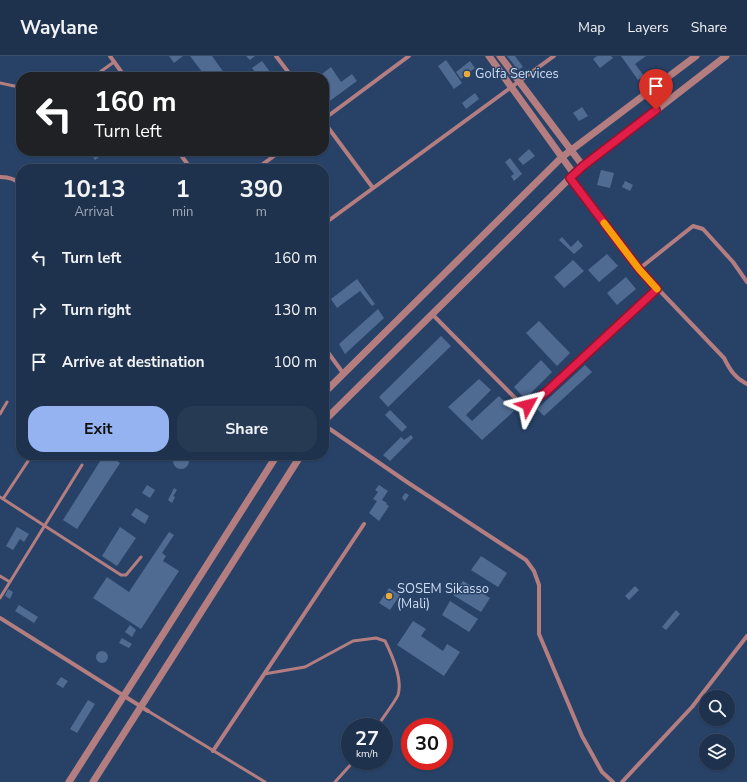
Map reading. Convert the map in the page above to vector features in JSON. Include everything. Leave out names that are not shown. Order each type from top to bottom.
[{"type":"street","points":[[110,56],[121,72]]},
{"type":"street","points":[[276,56],[288,72]]},
{"type":"street","points":[[329,117],[409,56]]},
{"type":"street","points":[[489,56],[562,157],[572,176],[639,269],[724,358],[731,371],[738,379],[747,384]]},
{"type":"street","points":[[500,56],[583,166]]},
{"type":"street","points":[[329,220],[554,56]]},
{"type":"street","points":[[329,388],[562,157],[696,56]]},
{"type":"street","points":[[329,416],[583,166],[726,56]]},
{"type":"street","points":[[329,128],[373,188]]},
{"type":"street","points":[[263,164],[274,156]]},
{"type":"street","points":[[0,177],[16,180]]},
{"type":"street","points":[[639,269],[693,226],[703,229],[733,262],[747,282]]},
{"type":"street","points":[[432,314],[519,402],[528,405],[541,396],[657,289]]},
{"type":"street","points":[[329,354],[343,373]]},
{"type":"street","points":[[329,428],[407,482],[526,560],[534,571],[539,585],[539,634],[582,736],[602,772],[613,782]]},
{"type":"street","points":[[69,782],[274,460]]},
{"type":"street","points":[[93,782],[298,460]]},
{"type":"street","points":[[213,751],[364,524]]},
{"type":"street","points":[[0,618],[148,711]]},
{"type":"street","points":[[622,782],[692,707],[747,636]]},
{"type":"lane","points":[[99,72],[114,62]]},
{"type":"lane","points":[[0,83],[16,86]]},
{"type":"lane","points":[[0,414],[7,402]]},
{"type":"lane","points":[[28,460],[1,498],[121,575],[126,575],[141,557]]},
{"type":"lane","points":[[0,598],[82,465]]},
{"type":"lane","points":[[0,576],[10,582]]},
{"type":"lane","points":[[264,674],[305,667],[353,641],[376,638],[385,641],[392,656],[399,678],[398,695],[382,718]]},
{"type":"lane","points":[[148,711],[265,782]]},
{"type":"lane","points":[[335,782],[347,770]]},
{"type":"building","points":[[169,56],[183,56],[174,63]]},
{"type":"building","points":[[190,56],[212,56],[223,72],[202,72]]},
{"type":"building","points":[[246,56],[255,56],[250,60]]},
{"type":"building","points":[[507,56],[515,56],[523,67],[518,70]]},
{"type":"building","points":[[597,56],[611,56],[613,58],[600,68],[593,59]]},
{"type":"building","points":[[621,56],[646,56],[635,64],[644,76],[638,80]]},
{"type":"building","points":[[446,60],[462,83],[454,89],[438,66]]},
{"type":"building","points":[[262,61],[270,72],[255,72],[252,68]]},
{"type":"building","points":[[470,61],[475,68],[461,79],[456,72]]},
{"type":"building","points":[[331,67],[341,82],[352,74],[357,81],[329,102],[329,72],[324,72]]},
{"type":"building","points":[[475,93],[479,99],[466,109],[462,103]]},
{"type":"building","points":[[582,107],[588,116],[579,121],[573,113]]},
{"type":"building","points":[[529,149],[535,156],[523,165],[518,159]]},
{"type":"building","points":[[92,156],[101,156],[95,160]]},
{"type":"building","points":[[510,158],[522,174],[514,181],[511,176],[514,174],[505,162]]},
{"type":"building","points":[[601,170],[614,173],[610,188],[597,185]]},
{"type":"building","points":[[625,181],[633,185],[630,191],[622,187]]},
{"type":"building","points":[[562,237],[571,247],[578,240],[583,246],[574,254],[559,240]]},
{"type":"building","points":[[607,254],[618,266],[599,282],[588,270]]},
{"type":"building","points":[[573,260],[584,271],[564,288],[554,277]]},
{"type":"building","points":[[626,277],[636,289],[617,305],[607,293]]},
{"type":"building","points":[[357,279],[375,304],[372,306],[360,291],[337,308],[331,299]]},
{"type":"building","points":[[378,309],[384,318],[345,354],[339,344]]},
{"type":"building","points":[[539,321],[570,353],[557,366],[526,333]]},
{"type":"building","points":[[441,336],[451,346],[388,407],[379,397]]},
{"type":"building","points":[[541,360],[552,372],[525,399],[514,387]]},
{"type":"building","points":[[585,365],[592,372],[544,416],[537,409]]},
{"type":"building","points":[[479,379],[491,390],[466,415],[472,421],[499,396],[514,411],[482,440],[448,407]]},
{"type":"building","points":[[390,410],[407,427],[402,432],[385,415]]},
{"type":"building","points":[[411,435],[413,438],[390,461],[383,455],[401,437],[404,440]]},
{"type":"building","points":[[101,460],[116,460],[120,463],[77,529],[63,520]]},
{"type":"building","points":[[173,460],[189,460],[188,464],[181,469],[174,464],[173,461]]},
{"type":"building","points":[[147,485],[155,490],[150,498],[142,493]]},
{"type":"building","points":[[379,485],[388,491],[382,500],[389,506],[379,521],[369,513],[377,501],[373,499],[378,492],[375,490]]},
{"type":"building","points":[[174,488],[177,490],[173,496],[175,497],[172,503],[168,500]]},
{"type":"building","points":[[405,493],[409,495],[405,501],[402,498]]},
{"type":"building","points":[[136,508],[149,516],[145,524],[131,515]]},
{"type":"building","points":[[17,527],[29,534],[24,542],[20,539],[13,550],[6,546]]},
{"type":"building","points":[[120,527],[136,538],[117,566],[102,556]]},
{"type":"building","points":[[169,532],[174,535],[162,553],[166,556],[163,561],[179,571],[141,629],[93,598],[107,577],[129,592]]},
{"type":"building","points":[[481,556],[507,573],[498,587],[471,570]]},
{"type":"building","points":[[463,581],[490,598],[481,612],[453,595]]},
{"type":"building","points":[[635,586],[639,590],[629,600],[625,596]]},
{"type":"building","points":[[389,588],[400,595],[390,610],[379,603]]},
{"type":"building","points":[[8,589],[13,592],[10,599],[5,596]]},
{"type":"building","points":[[450,601],[478,619],[469,632],[442,615]]},
{"type":"building","points":[[19,605],[38,617],[34,623],[15,611]]},
{"type":"building","points":[[676,610],[680,614],[666,630],[662,627]]},
{"type":"building","points":[[413,621],[426,629],[421,636],[443,651],[447,644],[460,652],[444,676],[397,645]]},
{"type":"building","points":[[130,625],[136,630],[132,637],[125,632]]},
{"type":"building","points":[[122,638],[132,644],[129,648],[119,643]]},
{"type":"building","points":[[102,651],[106,653],[108,657],[106,661],[102,663],[98,661],[96,657],[98,653]]},
{"type":"building","points":[[61,677],[68,681],[63,688],[56,684]]},
{"type":"building","points":[[88,700],[95,704],[77,733],[70,729]]},
{"type":"slow traffic","points":[[604,223],[639,269],[657,289]]},
{"type":"place","name":"Golfa Services","points":[[467,74]]},
{"type":"place","name":"SOSEM Sikasso (Mali)","points":[[389,596]]},
{"type":"route","points":[[528,405],[536,401],[657,289],[639,269],[570,178],[583,166],[656,110]]}]
